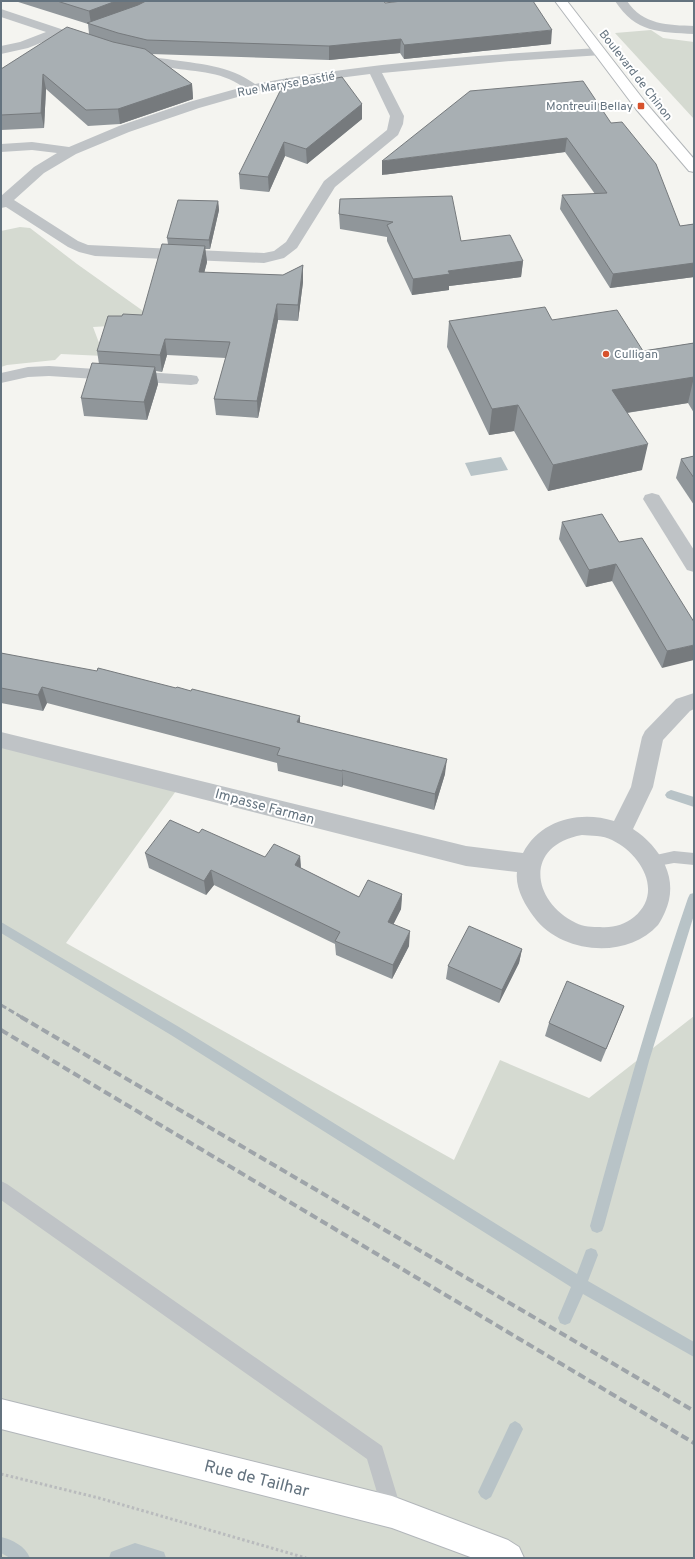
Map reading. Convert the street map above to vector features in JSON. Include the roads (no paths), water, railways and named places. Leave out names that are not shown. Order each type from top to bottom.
[{"type":"main road","name":"Boulevard de Chinon","points":[[561,1],[598,52],[641,106],[694,168]]},
{"type":"main road","name":"Boulevard de Chinon","points":[[678,130],[694,149]]},
{"type":"main road","name":"Rue de Tailhar","points":[[1,1414],[392,1512],[497,1551],[508,1558]]},
{"type":"street","points":[[621,1],[626,10],[634,18],[647,24],[694,30]]},
{"type":"street","points":[[1,13],[96,44]]},
{"type":"street","points":[[1,50],[59,32]]},
{"type":"street","points":[[75,37],[90,32]]},
{"type":"street","name":"Rue Maryse Bastié","points":[[3,202],[39,170],[71,151],[124,129],[194,105],[253,88],[300,79],[374,70],[511,57],[598,52]]},
{"type":"street","points":[[122,53],[165,63],[221,71],[240,78],[253,88]]},
{"type":"street","points":[[3,202],[73,244],[95,251],[264,258],[279,255],[292,245],[329,184],[393,132],[397,116],[374,70]]},
{"type":"street","points":[[1,148],[32,146],[71,151]]},
{"type":"street","points":[[1,378],[28,372],[49,371],[191,380]]},
{"type":"street","points":[[652,499],[694,565]]},
{"type":"street","points":[[620,833],[642,787],[653,737],[683,705],[694,701]]},
{"type":"street","name":"Impasse Farman","points":[[1,740],[466,856],[530,864]]},
{"type":"street","points":[[582,826],[601,827],[620,833],[638,845],[652,861],[660,880],[659,899],[651,916],[636,930],[615,937],[592,938],[569,932],[550,919],[536,902],[529,883],[530,864],[537,849],[548,838],[564,830],[582,826]]},
{"type":"lane","points":[[652,861],[674,856],[694,859]]},
{"type":"lane","points":[[1,1190],[375,1453],[392,1512]]},
{"type":"waterway","points":[[671,795],[694,802]]},
{"type":"waterway","points":[[597,1226],[642,1061],[694,898]]},
{"type":"waterway","points":[[1,927],[175,1031],[580,1284]]},
{"type":"waterway","points":[[580,1284],[591,1255]]},
{"type":"waterway","points":[[565,1318],[580,1284]]},
{"type":"waterway","points":[[580,1284],[694,1350]]},
{"type":"waterway","points":[[486,1492],[515,1429]]},
{"type":"waterway","points":[[1,1545],[9,1547],[22,1558]]},
{"type":"waterway","points":[[117,1558],[135,1551],[158,1558]]},
{"type":"railway","points":[[1,1005],[23,1018]]},
{"type":"railway","points":[[21,1017],[694,1411]]},
{"type":"railway","points":[[1,1030],[694,1443]]},
{"type":"place","name":"Montreuil Bellay","points":[[641,106]]},
{"type":"place","name":"Culligan","points":[[606,354]]}]
